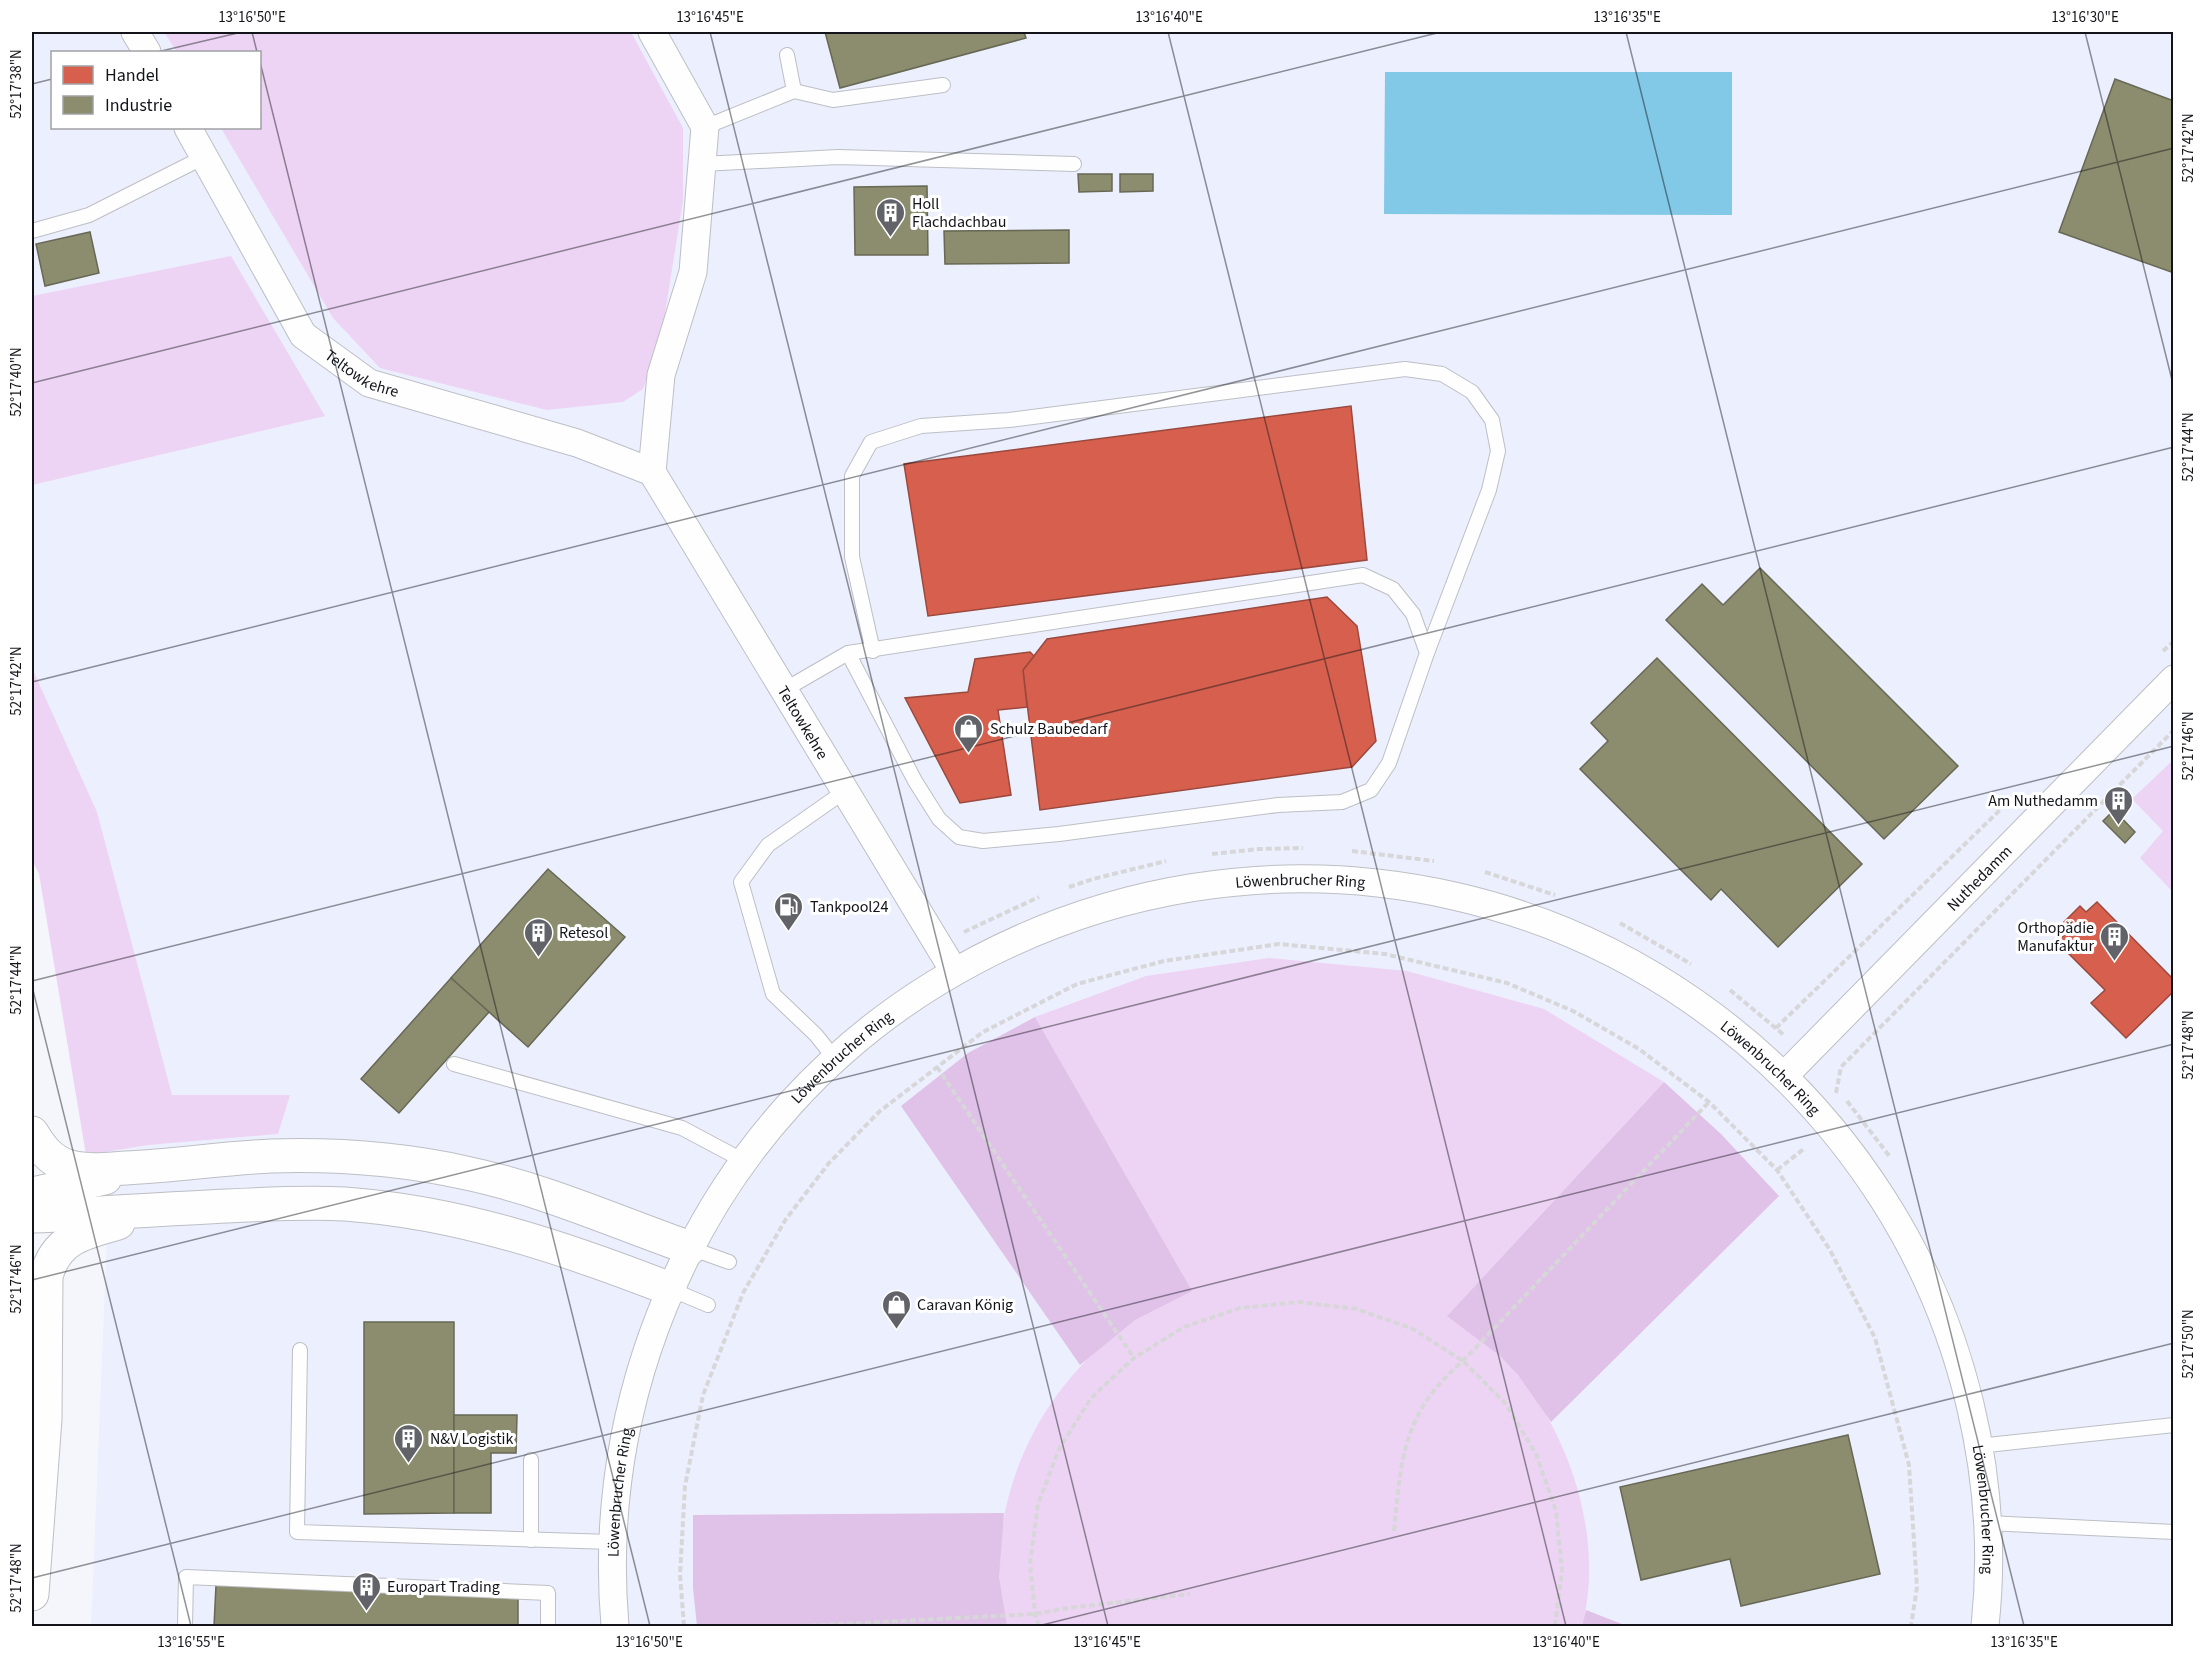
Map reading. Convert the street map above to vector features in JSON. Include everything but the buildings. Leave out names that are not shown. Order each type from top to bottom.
[{"type":"highway","points":[[32,1133],[40,1147],[54,1159],[68,1166],[86,1169],[162,1166],[273,1156],[333,1157],[406,1163],[466,1173],[521,1188],[690,1248]]},
{"type":"highway","points":[[32,1194],[162,1166]]},
{"type":"highway","points":[[32,1216],[275,1204],[333,1204],[411,1211],[464,1221],[518,1235],[670,1289]]},
{"type":"highway","points":[[32,1594],[45,1419],[46,1276],[51,1260],[61,1246],[74,1238],[90,1231],[167,1209]]},
{"type":"street","points":[[135,32],[146,51]]},
{"type":"street","points":[[652,32],[705,127],[693,272],[661,375],[652,472]]},
{"type":"street","name":"Teltowkehre","points":[[189,129],[303,335],[369,383],[577,443],[652,472],[954,971]]},
{"type":"street","name":"Nuthedamm","points":[[1784,1076],[2174,679]]},
{"type":"street","name":"Löwenbrucher Ring","points":[[615,1626],[612,1542],[619,1466],[631,1402],[655,1325],[670,1289],[707,1217],[744,1161],[784,1111],[835,1059],[890,1013],[954,971],[1009,943],[1063,921],[1168,891],[1247,880],[1285,878],[1335,879],[1425,889],[1482,903],[1536,920],[1579,937],[1662,980],[1707,1010],[1746,1041],[1784,1076],[1850,1150],[1894,1217],[1932,1292],[1950,1338],[1968,1397],[1978,1446],[1988,1522],[1989,1565],[1985,1626]]},
{"type":"lane","points":[[788,55],[794,91]]},
{"type":"lane","points":[[705,127],[794,91],[832,100],[943,85]]},
{"type":"lane","points":[[32,231],[89,215],[204,157]]},
{"type":"lane","points":[[702,164],[838,157],[1074,164]]},
{"type":"lane","points":[[848,653],[915,781],[939,819],[959,837],[983,841],[1059,834],[1278,805],[1342,802],[1371,790],[1389,764],[1427,653],[1489,490],[1498,451],[1492,420],[1472,392],[1442,374],[1406,369],[1009,420],[921,426],[871,442],[852,476],[852,557],[873,651]]},
{"type":"lane","points":[[784,690],[848,653],[1363,575],[1394,589],[1413,614],[1427,653]]},
{"type":"lane","points":[[835,1059],[816,1035],[773,994],[741,882],[768,845],[845,791]]},
{"type":"lane","points":[[454,1064],[682,1128],[744,1161]]},
{"type":"lane","points":[[690,1248],[729,1262]]},
{"type":"lane","points":[[670,1289],[708,1305]]},
{"type":"lane","points":[[300,1350],[297,1532],[612,1542]]},
{"type":"lane","points":[[1978,1446],[2174,1425]]},
{"type":"lane","points":[[531,1460],[531,1540]]},
{"type":"lane","points":[[1988,1522],[2174,1532]]},
{"type":"lane","points":[[185,1626],[186,1577],[548,1593],[548,1626]]},
{"type":"path","points":[[2157,658],[2174,641]]},
{"type":"path","points":[[1837,1089],[1841,1067],[2174,730]]},
{"type":"path","points":[[1776,1028],[2004,806]]},
{"type":"path","points":[[1203,855],[1258,849],[1304,848]]},
{"type":"path","points":[[1349,850],[1438,862]]},
{"type":"path","points":[[1061,890],[1093,879],[1170,861]]},
{"type":"path","points":[[1481,871],[1556,896]]},
{"type":"path","points":[[939,946],[988,919],[1040,897]]},
{"type":"path","points":[[1618,923],[1638,932],[1696,967]]},
{"type":"path","points":[[684,1626],[680,1575],[685,1486],[704,1395],[743,1293],[786,1220],[830,1163],[880,1112],[983,1032],[1077,984],[1164,960],[1279,944],[1385,954],[1507,983],[1573,1011],[1639,1049],[1709,1102],[1777,1170],[1830,1250],[1875,1338],[1909,1465],[1917,1587],[1911,1626]]},
{"type":"path","points":[[1724,986],[1804,1054],[1837,1089],[1893,1161]]},
{"type":"path","points":[[937,1067],[1134,1358]]},
{"type":"path","points":[[1394,1531],[1401,1466],[1408,1437],[1425,1400],[1444,1377],[1463,1361],[1709,1102]]},
{"type":"path","points":[[1039,1626],[1035,1614],[1030,1563],[1038,1504],[1059,1449],[1091,1398],[1134,1358],[1184,1327],[1240,1308],[1299,1302],[1358,1309],[1413,1329],[1463,1361],[1505,1403],[1536,1454],[1556,1511],[1562,1570],[1555,1626]]},
{"type":"path","points":[[802,1626],[1035,1614],[1190,1594]]},
{"type":"shaded area","points":[[32,32],[2173,32],[2173,1626],[91,1626],[109,1190],[62,879],[32,823]]},
{"type":"shaded area","points":[[164,32],[631,32],[683,128],[683,201],[661,338],[643,389],[623,402],[547,410],[380,368],[333,318],[222,129],[261,129],[261,51],[176,51]]},
{"type":"shaded area","points":[[231,256],[325,416],[32,485],[32,296]]},
{"type":"shaded area","points":[[32,668],[97,812],[172,1095],[290,1095],[278,1134],[148,1145],[86,1155],[39,874],[32,860]]},
{"type":"shaded area","points":[[2173,760],[2173,892],[2140,858],[2163,831],[2132,799]]},
{"type":"shaded area","points":[[1269,958],[1407,971],[1544,1009],[1664,1082],[1448,1315],[1493,1350],[1517,1374],[1537,1400],[1568,1460],[1579,1493],[1586,1527],[1589,1561],[1588,1594],[1582,1626],[1007,1626],[999,1583],[1001,1538],[1007,1501],[1034,1431],[1054,1399],[1077,1370],[1104,1343],[1134,1320],[1191,1291],[1035,1017],[1146,976]]},
{"type":"shaded area","points":[[1035,1017],[1192,1291],[1135,1320],[1080,1365],[901,1106],[968,1053]]},
{"type":"shaded area","points":[[1664,1082],[1721,1134],[1779,1196],[1551,1422],[1518,1375],[1500,1356],[1447,1316]]},
{"type":"shaded area","points":[[1004,1513],[999,1577],[1007,1626],[697,1626],[693,1588],[693,1515]]},
{"type":"shaded area","points":[[1586,1610],[1627,1626],[1582,1626]]},
{"type":"water","points":[[1385,72],[1732,72],[1732,215],[1384,214]]},
{"type":"place","name":"Holl Flachdachbau","points":[[891,238]]},
{"type":"place","name":"Schulz Baubedarf","points":[[969,754]]},
{"type":"place","name":"Am Nuthedamm","points":[[2119,826]]},
{"type":"place","name":"Tankpool24","points":[[789,932]]},
{"type":"place","name":"Retesol","points":[[538,958]]},
{"type":"place","name":"Orthopädie Manufaktur","points":[[2115,962]]},
{"type":"place","name":"Caravan König","points":[[896,1330]]},
{"type":"place","name":"N&V Logistik","points":[[409,1464]]},
{"type":"place","name":"Europart Trading","points":[[366,1612]]}]
